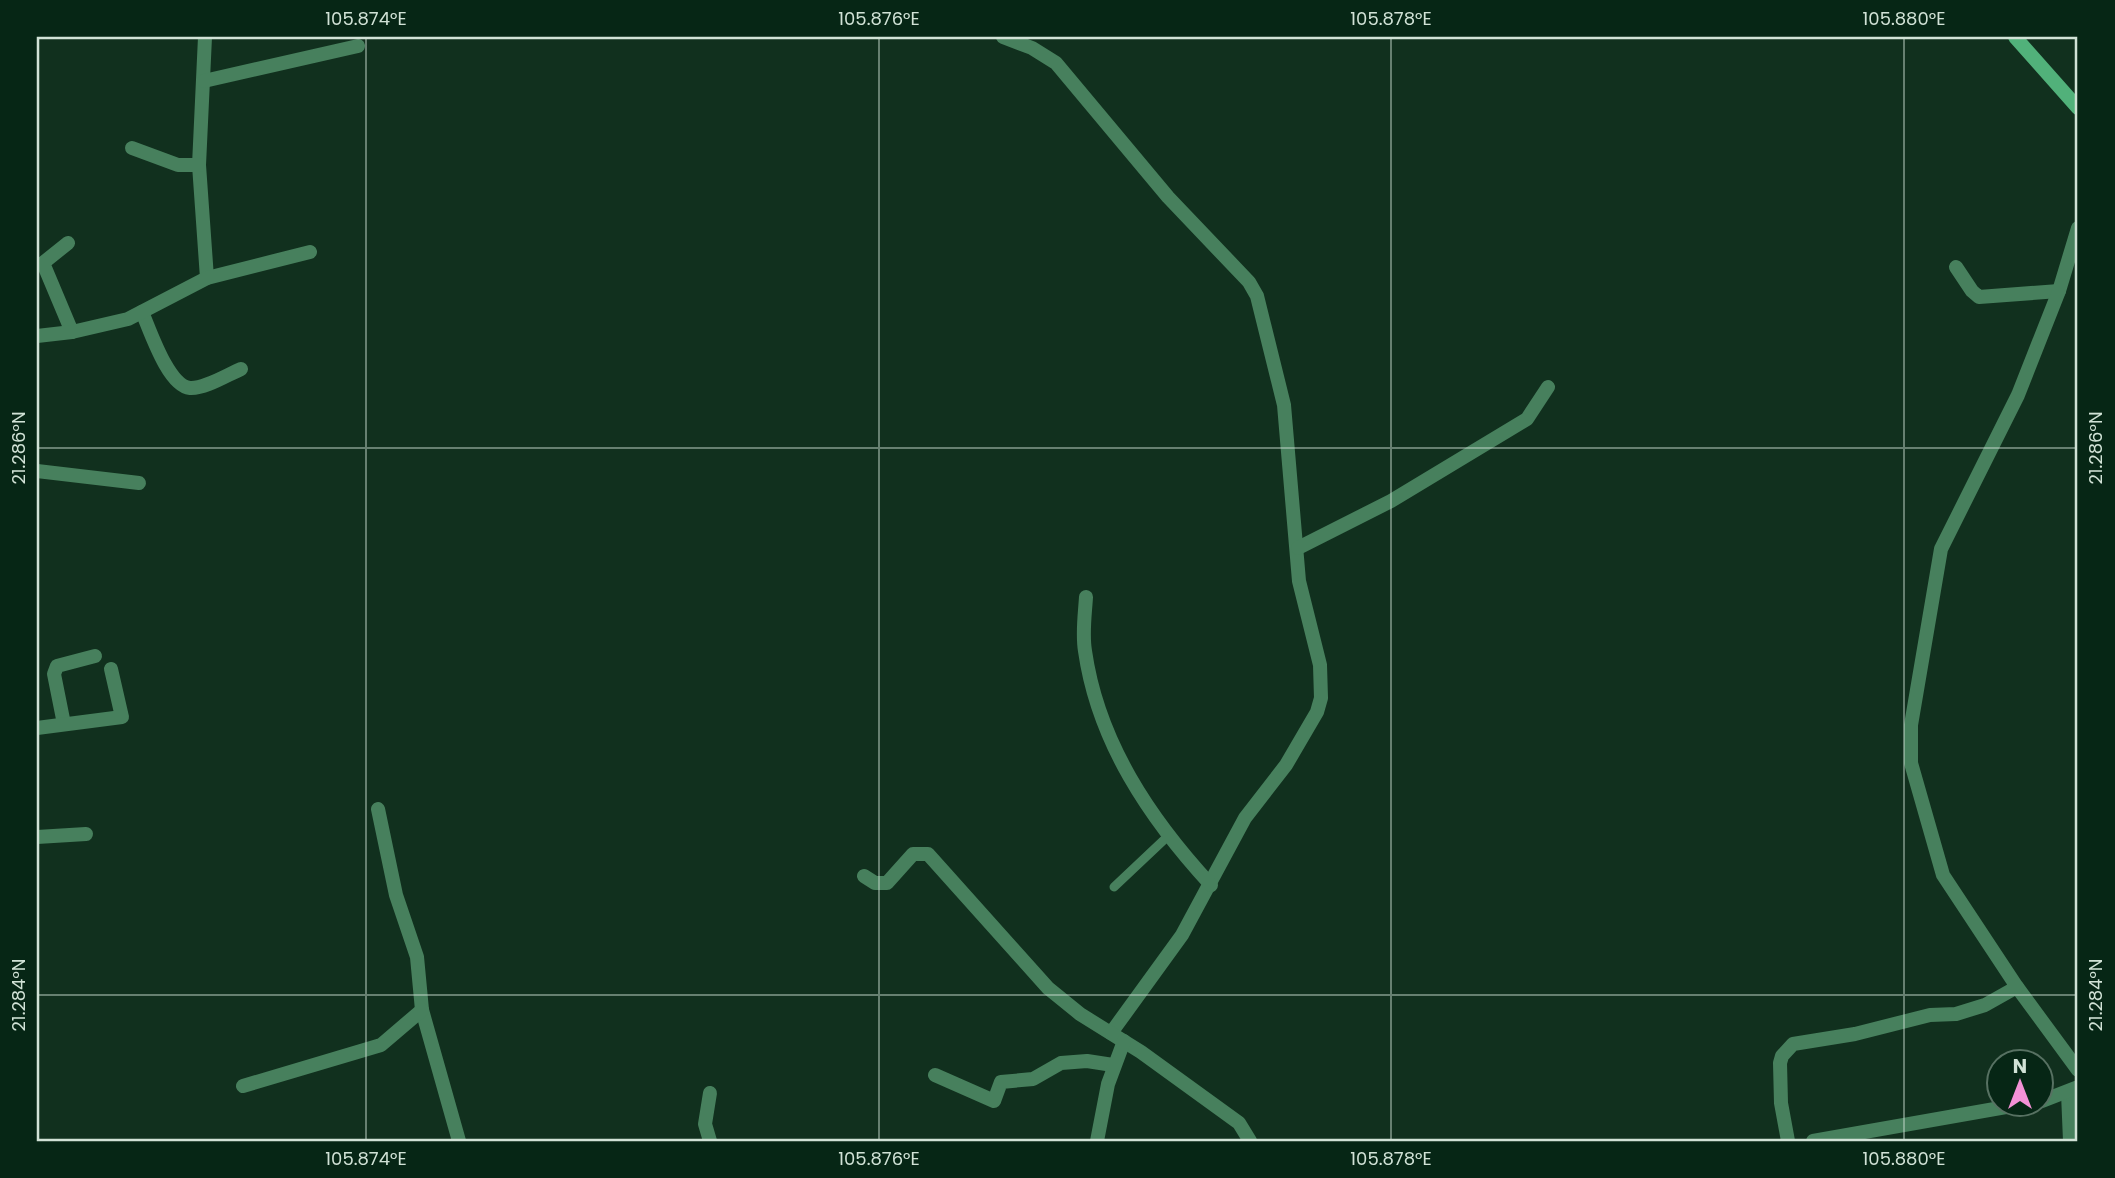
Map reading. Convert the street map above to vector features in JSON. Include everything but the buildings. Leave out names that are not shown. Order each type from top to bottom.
[{"type":"street","points":[[205,37],[199,164],[207,278]]},
{"type":"street","points":[[1003,37],[1032,48],[1056,63],[1168,197],[1249,282],[1257,296],[1284,405],[1289,491],[1298,548],[1299,581],[1320,665],[1321,698],[1317,712],[1286,765],[1245,818],[1182,935],[1111,1033]]},
{"type":"street","points":[[2015,37],[2078,108]]},
{"type":"street","points":[[204,81],[358,46]]},
{"type":"street","points":[[132,148],[178,165],[199,164]]},
{"type":"street","points":[[2078,228],[2059,291],[2018,395],[1941,549],[1909,744],[1911,763],[1943,875],[2017,986],[2078,1070]]},
{"type":"street","points":[[68,243],[43,263],[72,332]]},
{"type":"street","points":[[37,336],[72,332],[128,319],[207,278],[310,252]]},
{"type":"street","points":[[1956,267],[1972,292],[1979,297],[2059,291]]},
{"type":"street","points":[[142,312],[168,370],[178,383],[188,388],[198,387],[241,369]]},
{"type":"street","points":[[1298,548],[1391,501],[1527,419],[1548,387]]},
{"type":"street","points":[[37,471],[139,483]]},
{"type":"street","points":[[1086,597],[1085,651],[1106,736],[1167,837],[1211,885]]},
{"type":"street","points":[[64,724],[54,674],[57,666],[95,656]]},
{"type":"street","points":[[37,728],[122,717],[111,669]]},
{"type":"street","points":[[378,809],[396,895],[417,957],[422,1010],[459,1141]]},
{"type":"street","points":[[37,837],[86,834]]},
{"type":"street","points":[[864,876],[875,883],[887,883],[913,854],[928,854],[1048,988],[1239,1123],[1250,1141]]},
{"type":"street","points":[[1788,1141],[1781,1103],[1780,1063],[1782,1056],[1793,1044],[1855,1034],[1930,1016],[1956,1014],[1985,1005],[2017,986]]},
{"type":"street","points":[[243,1086],[382,1045],[422,1010]]},
{"type":"street","points":[[1097,1141],[1113,1065],[1124,1041]]},
{"type":"street","points":[[935,1075],[994,1101],[1001,1082],[1033,1079],[1061,1063],[1087,1061],[1113,1065]]},
{"type":"street","points":[[2056,1096],[2073,1090],[2070,1141]]},
{"type":"street","points":[[710,1093],[705,1124],[710,1141]]},
{"type":"street","points":[[1813,1141],[1986,1111]]},
{"type":"lane","points":[[1114,887],[1167,837]]}]
